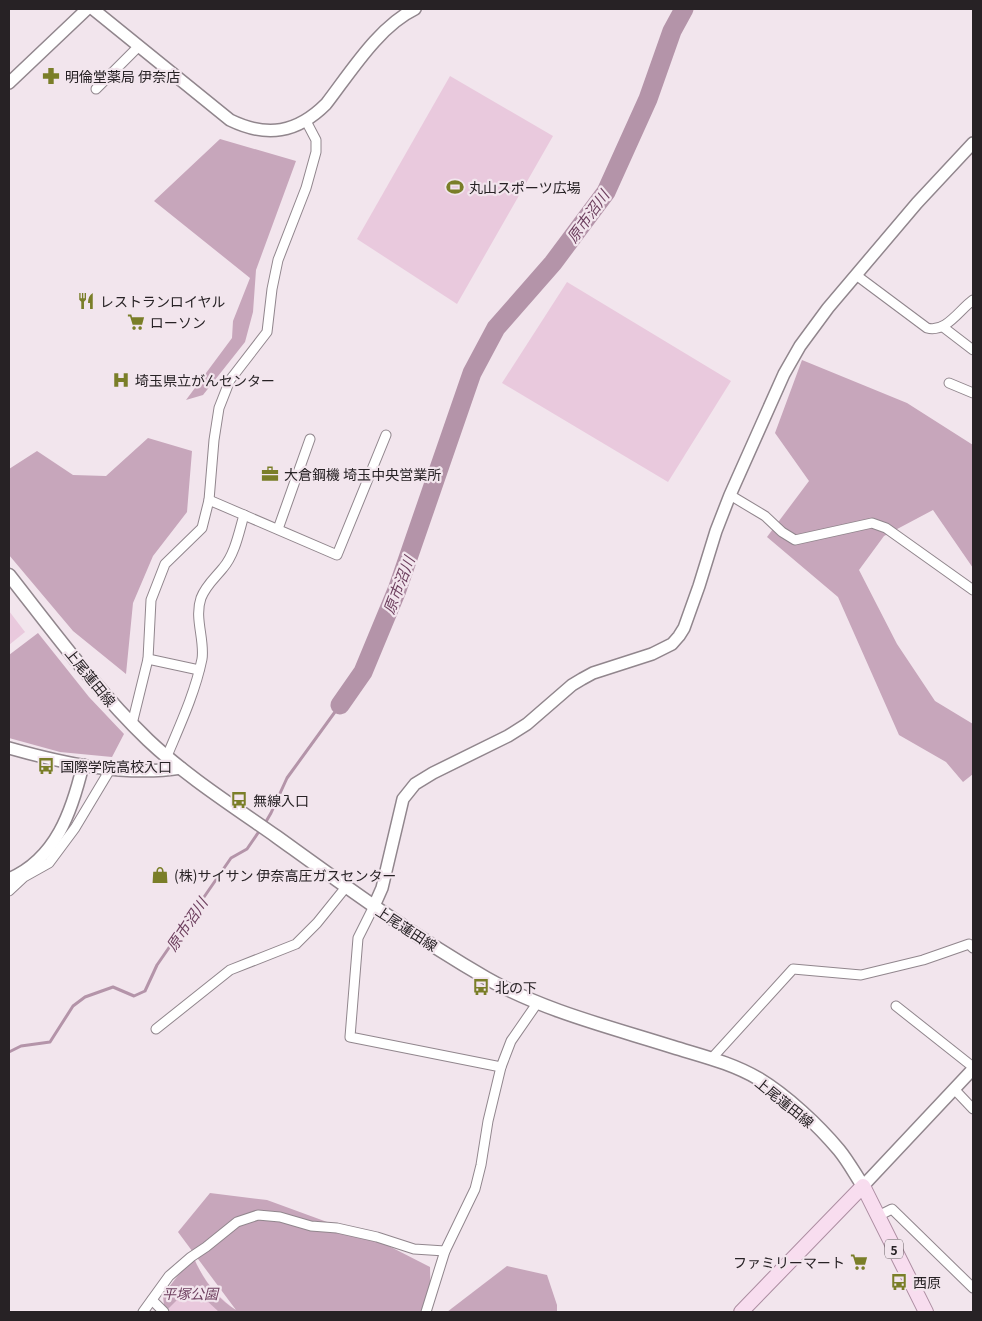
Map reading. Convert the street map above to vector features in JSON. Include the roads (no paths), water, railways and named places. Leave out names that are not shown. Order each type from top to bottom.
[{"type":"main road","name":"上尾蓮田線","points":[[9,575],[132,724],[181,768],[346,887],[486,978],[509,990],[566,1014],[712,1058],[736,1067],[759,1079],[803,1114],[840,1150],[863,1186]]},
{"type":"main road","name":"5","points":[[863,1186],[926,1312]]},
{"type":"main road","points":[[741,1312],[863,1186]]},
{"type":"street","points":[[9,83],[87,9]]},
{"type":"street","points":[[93,9],[225,116],[246,128],[262,131],[277,131],[306,121],[326,104],[392,23],[414,9]]},
{"type":"street","points":[[96,89],[139,46]]},
{"type":"street","points":[[132,724],[148,659],[151,600],[165,564],[202,528],[209,500],[214,440],[219,408],[230,380],[267,332],[272,289],[278,260],[306,188],[316,152],[316,140],[306,121]]},
{"type":"street","points":[[501,1067],[350,1037],[358,938],[382,888],[403,799],[415,784],[423,778],[508,736],[527,724],[572,685],[582,679],[593,673],[652,654],[672,644],[679,636],[684,628],[696,595],[716,531],[730,495],[784,374],[800,346],[828,308],[917,203],[973,142]]},
{"type":"street","points":[[856,276],[927,328],[934,330],[943,327],[973,300]]},
{"type":"street","points":[[943,327],[973,350]]},
{"type":"street","points":[[949,383],[973,393]]},
{"type":"street","points":[[209,500],[337,555],[386,434]]},
{"type":"street","points":[[278,529],[310,439]]},
{"type":"street","points":[[730,495],[765,516],[782,532],[795,540],[872,523],[886,528],[973,590]]},
{"type":"street","points":[[167,756],[193,693],[202,657],[199,615],[200,599],[210,581],[224,567],[236,542],[244,515]]},
{"type":"street","points":[[148,659],[199,670]]},
{"type":"street","points":[[9,748],[41,757],[83,765],[164,771],[181,768]]},
{"type":"street","points":[[9,879],[31,866],[60,834],[77,791],[83,765]]},
{"type":"street","points":[[9,890],[24,877],[49,863],[75,828],[112,768]]},
{"type":"street","points":[[156,1029],[230,970],[296,944],[317,923],[346,887]]},
{"type":"street","points":[[712,1058],[793,970],[861,974],[924,960],[972,945]]},
{"type":"street","points":[[426,1312],[445,1251],[475,1189],[501,1067],[511,1041],[538,1002]]},
{"type":"street","points":[[863,1186],[955,1090],[973,1068],[896,1006]]},
{"type":"street","points":[[955,1090],[973,1109]]},
{"type":"street","points":[[878,1216],[892,1209],[973,1288]]},
{"type":"street","points":[[143,1312],[169,1276],[191,1257],[237,1222],[258,1215],[280,1216],[311,1226],[337,1228],[378,1237],[414,1249],[445,1251]]},
{"type":"street","points":[[152,1300],[164,1312]]},
{"type":"waterway","name":"原市沼川","points":[[340,705],[363,672],[397,590],[472,373],[496,328],[553,263],[606,192],[648,99],[672,31],[684,9]]},
{"type":"waterway","name":"原市沼川","points":[[264,825],[287,778],[340,705]]},
{"type":"waterway","name":"原市沼川","points":[[9,1052],[21,1046],[50,1042],[73,1006],[85,997],[113,987],[134,996],[145,991],[157,965],[231,858],[247,849],[260,830]]},
{"type":"place","name":"明倫堂薬局 伊奈店","points":[[51,76]]},
{"type":"place","name":"丸山スポーツ広場","points":[[455,187]]},
{"type":"place","name":"レストランロイヤル","points":[[86,301]]},
{"type":"place","name":"ローソン","points":[[136,322]]},
{"type":"place","name":"埼玉県立がんセンター","points":[[121,380]]},
{"type":"place","name":"大倉鋼機 埼玉中央営業所","points":[[270,474]]},
{"type":"place","name":"国際学院高校入口","points":[[46,766]]},
{"type":"place","name":"無線入口","points":[[239,800]]},
{"type":"place","name":"(株)サイサン 伊奈高圧ガスセンター","points":[[160,875]]},
{"type":"place","name":"北の下","points":[[481,987]]},
{"type":"place","name":"ファミリーマート","points":[[859,1262]]},
{"type":"place","name":"西原","points":[[899,1282]]},
{"type":"park label","name":"平塚公園","points":[[190,1293]]}]
